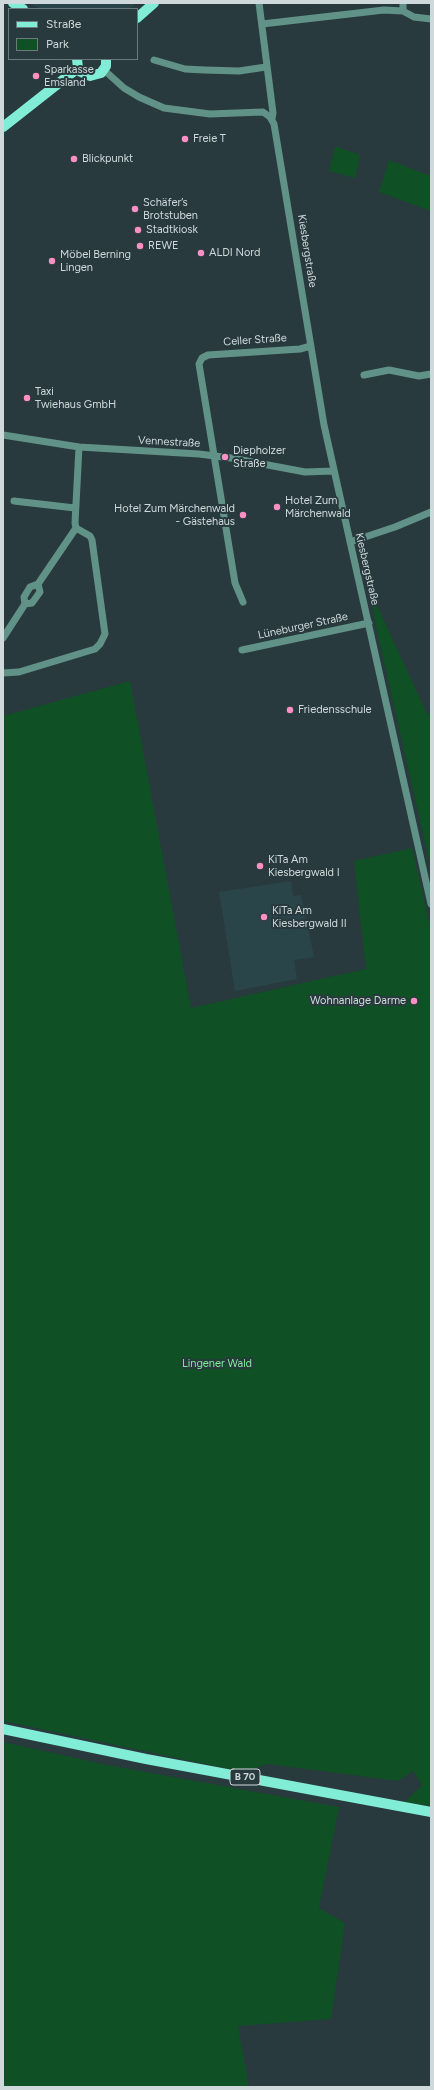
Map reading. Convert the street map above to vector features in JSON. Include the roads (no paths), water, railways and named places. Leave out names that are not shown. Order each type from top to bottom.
[{"type":"main road","points":[[13,3],[22,8]]},
{"type":"main road","points":[[138,17],[154,3]]},
{"type":"main road","points":[[3,127],[78,64],[85,75],[90,76],[99,74],[104,70],[106,60]]},
{"type":"main road","name":"B 70","points":[[3,1729],[146,1759],[431,1812]]},
{"type":"street","name":"Kiesbergstraße","points":[[259,3],[273,113],[272,119],[277,130],[311,346],[333,471],[431,904]]},
{"type":"street","points":[[403,3],[403,11]]},
{"type":"street","points":[[262,24],[365,11],[403,11],[414,17],[431,19]]},
{"type":"street","points":[[154,60],[185,69],[239,71],[266,67]]},
{"type":"street","points":[[104,70],[124,88],[139,97],[164,108],[210,114],[263,112],[272,119]]},
{"type":"street","name":"Celler Straße","points":[[214,456],[199,364],[202,358],[208,355],[300,349],[311,346]]},
{"type":"street","points":[[364,375],[388,370],[420,376],[431,374]]},
{"type":"street","name":"Vennestraße","points":[[3,434],[79,447],[214,456],[305,472],[333,471]]},
{"type":"street","points":[[3,638],[25,604],[24,596],[30,587],[38,584],[76,528],[75,508],[79,447]]},
{"type":"street","points":[[214,456],[235,583],[243,602]]},
{"type":"street","points":[[14,501],[75,508]]},
{"type":"street","points":[[350,542],[395,527],[431,512]]},
{"type":"street","points":[[3,673],[19,672],[95,649],[103,639],[105,625],[92,540],[90,536],[76,528]]},
{"type":"street","points":[[25,604],[32,603],[40,592],[38,584]]},
{"type":"street","name":"Lüneburger Straße","points":[[242,650],[368,623]]},
{"type":"place","name":"Sparkasse Emsland","points":[[36,76]]},
{"type":"place","name":"Freie T","points":[[185,139]]},
{"type":"place","name":"Blickpunkt","points":[[74,159]]},
{"type":"place","name":"Schäfer’s Brotstuben","points":[[135,209]]},
{"type":"place","name":"Stadtkiosk","points":[[138,230]]},
{"type":"place","name":"REWE","points":[[140,246]]},
{"type":"place","name":"ALDI Nord","points":[[201,253]]},
{"type":"place","name":"Möbel Berning Lingen","points":[[52,261]]},
{"type":"place","name":"Taxi Twiehaus GmbH","points":[[27,398]]},
{"type":"place","name":"Diepholzer Straße","points":[[225,457]]},
{"type":"place","name":"Hotel Zum Märchenwald","points":[[277,507]]},
{"type":"place","name":"Hotel Zum Märchenwald - Gästehaus","points":[[243,515]]},
{"type":"place","name":"Friedensschule","points":[[290,710]]},
{"type":"place","name":"KiTa Am Kiesbergwald I","points":[[260,866]]},
{"type":"place","name":"KiTa Am Kiesbergwald II","points":[[264,917]]},
{"type":"place","name":"Wohnanlage Darme","points":[[414,1001]]},
{"type":"park label","name":"Lingener Wald","points":[[217,1364]]}]
